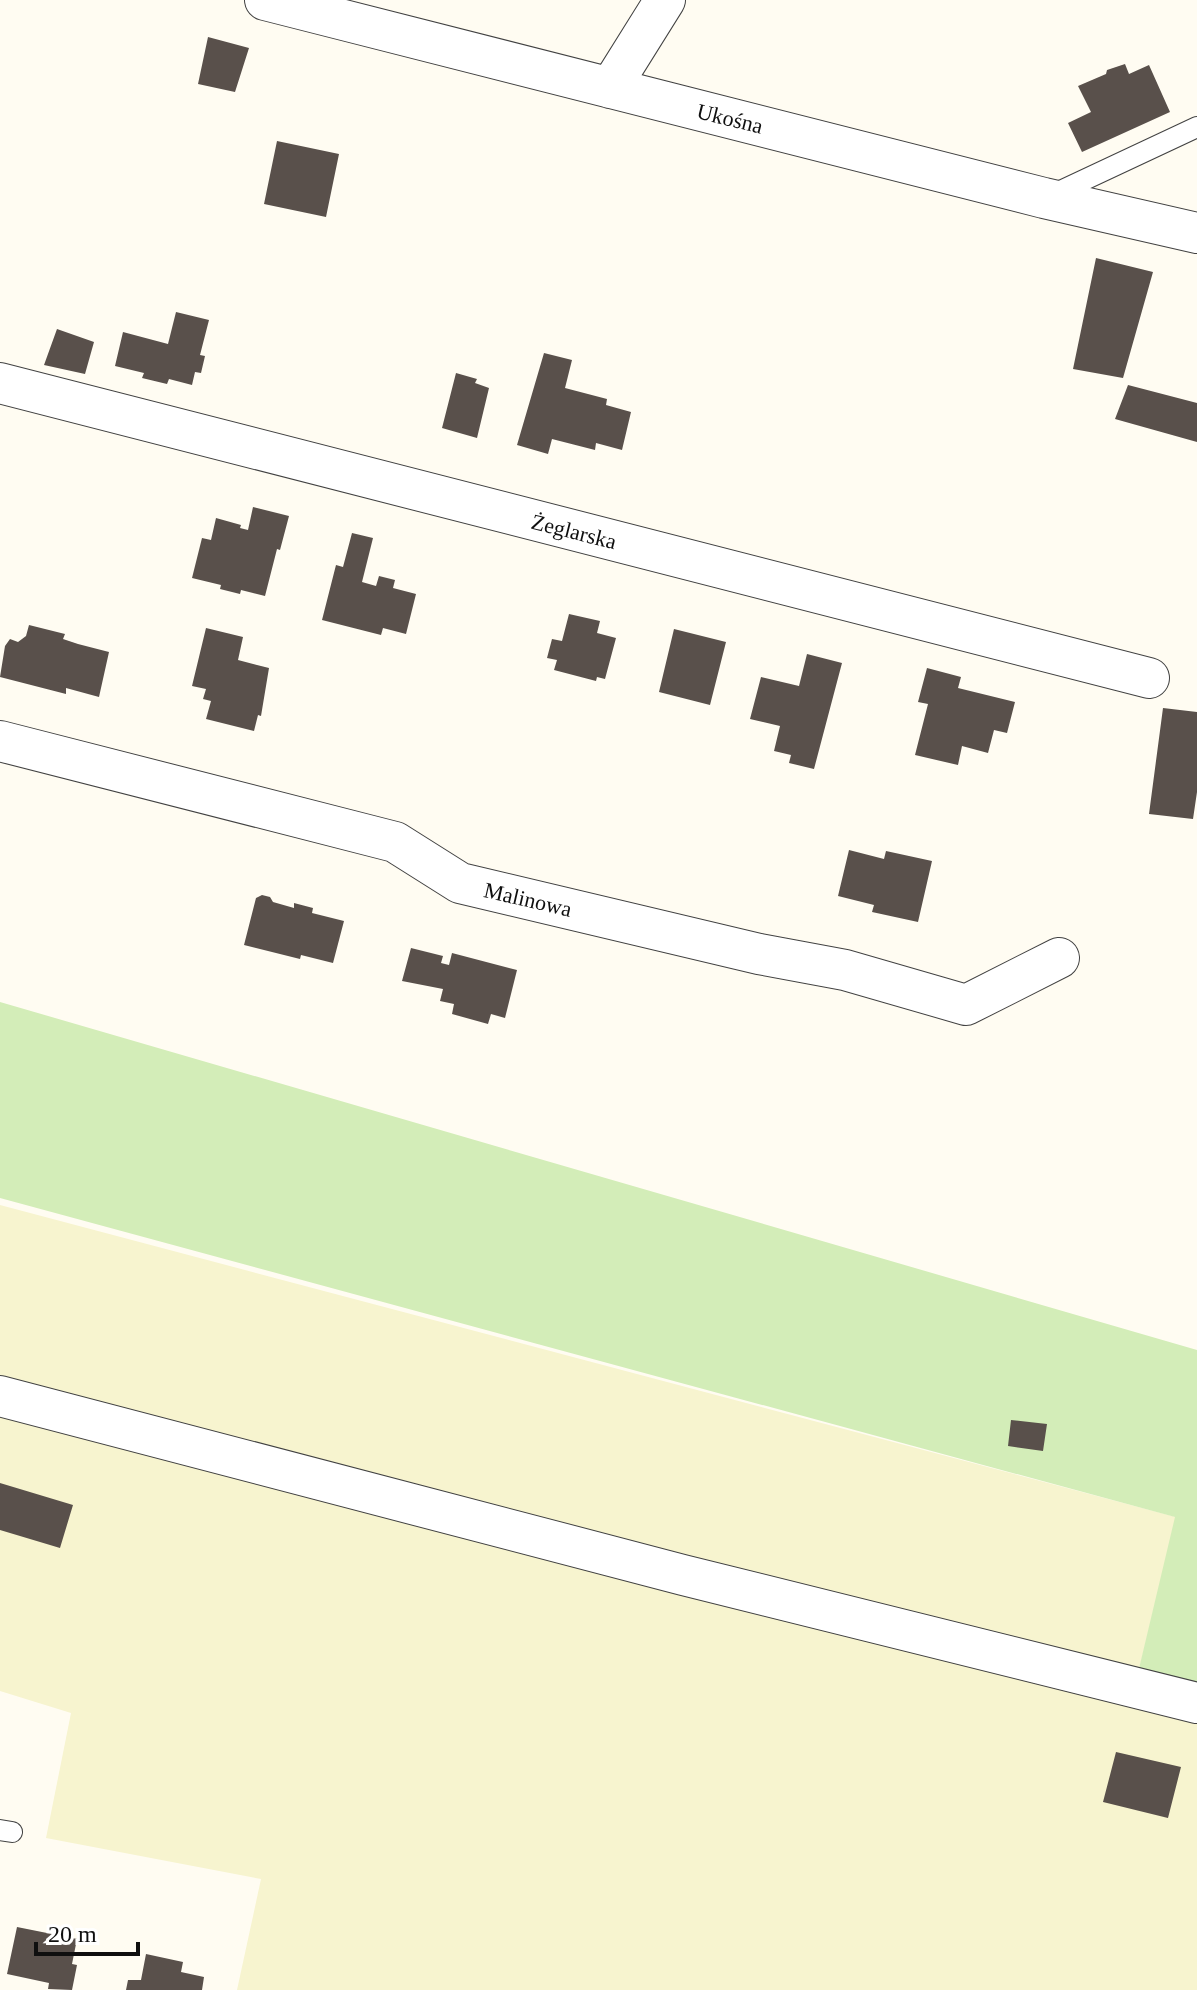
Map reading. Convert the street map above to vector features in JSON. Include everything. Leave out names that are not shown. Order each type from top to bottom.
[{"type":"street","name":"Ukośna","points":[[265,0],[1044,198],[1197,233]]},
{"type":"street","points":[[610,88],[665,0]]},
{"type":"street","name":"Żeglarska","points":[[0,383],[1149,678]]},
{"type":"street","name":"Malinowa","points":[[0,741],[395,842],[460,883],[759,954],[845,970],[966,1005],[1059,958]]},
{"type":"street","points":[[0,1396],[683,1575],[1197,1703]]},
{"type":"lane","points":[[1044,198],[1197,127]]},
{"type":"shaded area","points":[[0,1205],[1176,1517],[1132,1699],[1197,1716],[1197,1990],[237,1990],[261,1879],[46,1838],[71,1713],[0,1691]]},
{"type":"green space","points":[[0,1002],[1197,1350],[1197,1690],[1137,1677],[1175,1517],[0,1198]]},
{"type":"building","points":[[208,37],[249,48],[235,92],[198,84]]},
{"type":"building","points":[[1125,64],[1129,74],[1149,65],[1170,112],[1082,152],[1068,123],[1091,112],[1078,86]]},
{"type":"building","points":[[277,141],[339,154],[326,217],[264,204]]},
{"type":"building","points":[[1096,258],[1153,272],[1123,378],[1073,369]]},
{"type":"building","points":[[176,312],[209,320],[200,355],[205,356],[201,373],[195,372],[192,385],[169,379],[167,384],[142,378],[144,373],[115,366],[123,332],[168,344]]},
{"type":"building","points":[[57,329],[94,342],[85,374],[44,365]]},
{"type":"building","points":[[544,353],[572,360],[565,388],[607,399],[606,405],[631,412],[622,450],[596,443],[595,450],[552,439],[548,454],[517,445]]},
{"type":"building","points":[[456,373],[477,379],[475,383],[489,388],[477,438],[442,428]]},
{"type":"building","points":[[1128,385],[1197,403],[1197,442],[1115,419]]},
{"type":"building","points":[[253,507],[289,516],[265,596],[241,590],[240,594],[220,589],[221,585],[192,578],[202,538],[211,540],[216,518],[248,530]]},
{"type":"building","points":[[352,533],[373,538],[362,582],[376,586],[379,576],[395,580],[393,588],[416,594],[406,634],[383,628],[381,635],[322,620],[336,565],[343,567]]},
{"type":"building","points":[[569,614],[600,621],[597,633],[616,638],[605,679],[597,677],[596,681],[554,670],[557,660],[547,658],[552,639],[562,641]]},
{"type":"building","points":[[29,625],[65,634],[63,639],[109,652],[99,697],[66,688],[66,694],[0,677],[5,646],[10,639],[18,642],[26,636]]},
{"type":"building","points":[[206,628],[243,637],[238,660],[269,668],[261,716],[258,715],[254,731],[206,719],[211,701],[203,699],[206,689],[192,686]]},
{"type":"building","points":[[674,629],[726,642],[710,705],[659,692]]},
{"type":"building","points":[[807,654],[842,663],[814,769],[789,763],[791,755],[774,751],[780,726],[750,719],[761,677],[799,686]]},
{"type":"building","points":[[927,668],[961,677],[958,688],[1015,702],[1007,733],[994,730],[988,753],[962,746],[958,765],[915,755],[928,704],[918,702]]},
{"type":"building","points":[[1163,708],[1197,712],[1197,792],[1193,819],[1149,814]]},
{"type":"building","points":[[849,850],[884,859],[886,851],[932,861],[918,922],[872,912],[874,905],[838,896]]},
{"type":"building","points":[[262,895],[270,897],[273,902],[294,908],[294,903],[313,908],[312,913],[344,921],[333,963],[301,955],[300,959],[244,945],[256,898]]},
{"type":"building","points":[[411,948],[443,956],[441,963],[449,965],[452,953],[517,970],[505,1018],[491,1014],[488,1024],[452,1014],[454,1004],[440,1001],[443,989],[402,981]]},
{"type":"building","points":[[1011,1420],[1047,1424],[1043,1451],[1008,1446]]},
{"type":"building","points":[[0,1483],[73,1505],[60,1548],[0,1530]]},
{"type":"building","points":[[1116,1752],[1181,1767],[1168,1818],[1103,1802]]},
{"type":"building","points":[[17,1927],[77,1939],[72,1964],[77,1965],[72,1990],[48,1989],[49,1983],[7,1974]]},
{"type":"building","points":[[146,1954],[183,1962],[181,1972],[204,1977],[202,1990],[126,1990],[128,1980],[141,1980]]}]
